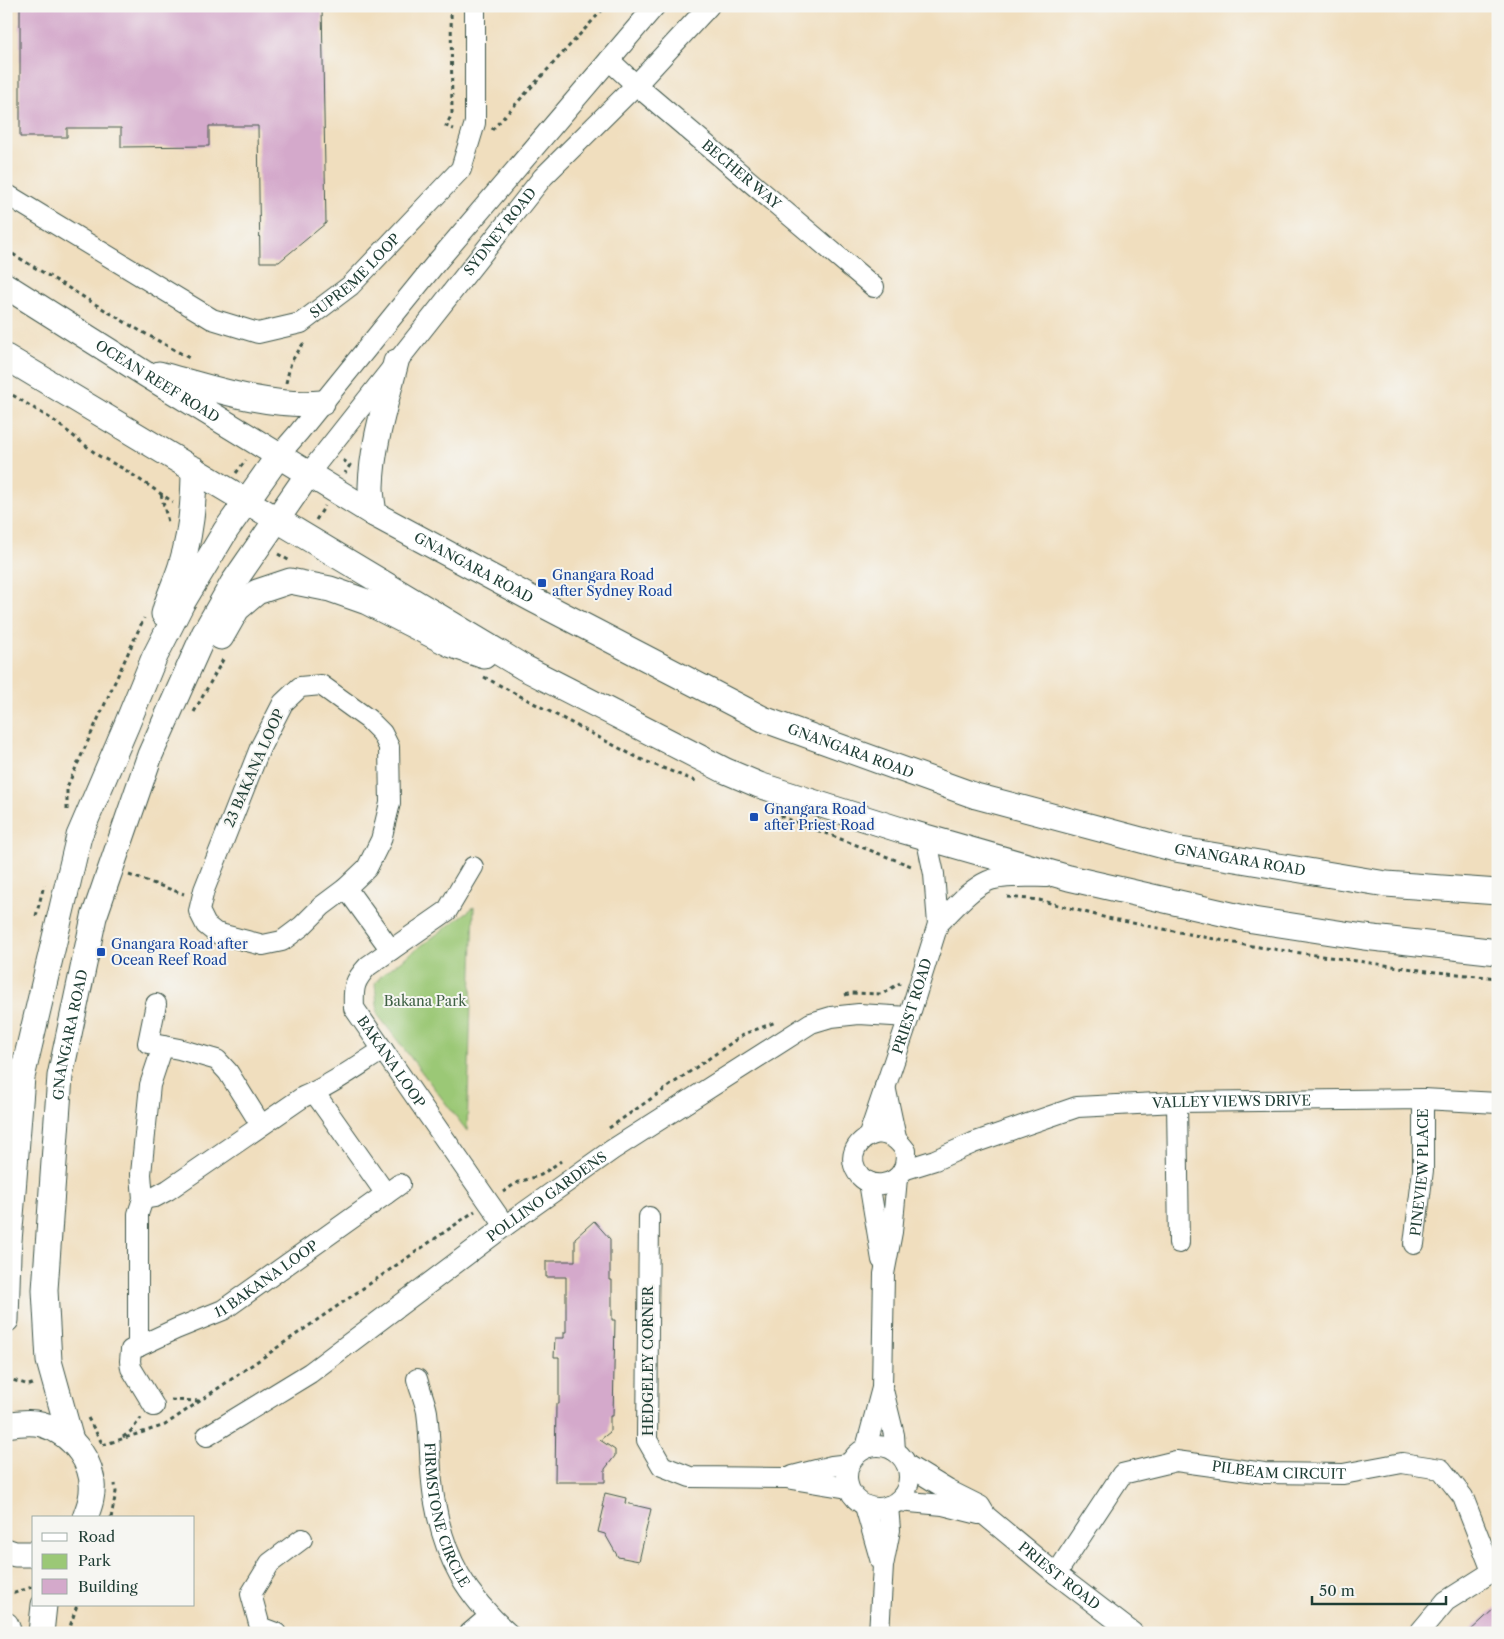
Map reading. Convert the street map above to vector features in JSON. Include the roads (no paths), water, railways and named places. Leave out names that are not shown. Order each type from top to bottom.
[{"type":"main road","name":"OCEAN REEF ROAD","points":[[6,286],[257,444],[309,473]]},
{"type":"main road","points":[[6,357],[523,667],[726,772],[751,782],[926,838],[1069,878],[1253,920],[1364,937],[1498,952]]},
{"type":"main road","points":[[374,514],[371,488],[373,465],[382,417],[396,362]]},
{"type":"main road","points":[[135,368],[280,403],[302,405],[322,403]]},
{"type":"main road","points":[[6,1320],[8,1254],[22,1077],[78,836],[154,658],[182,604],[226,530],[279,455]]},
{"type":"main road","points":[[154,658],[167,601],[181,566],[193,509],[194,469]]},
{"type":"main road","name":"GNANGARA ROAD","points":[[71,1440],[49,1361],[46,1290],[60,1076],[94,917],[150,755],[204,634],[233,583],[309,473],[374,514],[763,719],[976,796],[1175,849],[1386,884],[1498,892]]},
{"type":"main road","points":[[150,755],[238,609],[257,592],[290,581],[330,589],[367,602],[452,646],[523,667]]},
{"type":"main road","points":[[6,1425],[23,1422],[40,1424],[57,1430],[71,1440],[84,1457],[91,1477],[91,1498],[86,1516]]},
{"type":"main road","points":[[6,1551],[15,1554],[32,1554]]},
{"type":"main road","points":[[42,1633],[44,1606]]},
{"type":"main road","points":[[6,1625],[9,1633]]},
{"type":"street","name":"SUPREME LOOP","points":[[6,194],[212,319],[258,333],[301,323],[350,286],[461,169],[475,123],[476,6]]},
{"type":"street","name":"SYDNEY ROAD","points":[[279,455],[442,256],[655,6]]},
{"type":"street","name":"SYDNEY ROAD","points":[[309,473],[543,177],[636,85],[709,6]]},
{"type":"street","name":"BECHER WAY","points":[[609,60],[874,287]]},
{"type":"street","name":"23 BAKANA LOOP","points":[[321,685],[368,718],[382,733],[389,747],[390,803],[381,840],[367,868],[346,888],[282,941],[263,944],[216,933],[206,925],[198,911],[229,824],[260,748],[283,703],[300,687],[321,685]]},
{"type":"street","name":"PRIEST ROAD","points":[[869,1135],[938,924],[934,874],[926,838]]},
{"type":"street","name":"BAKANA LOOP","points":[[473,867],[447,911],[368,966],[358,976],[353,991],[354,1008],[505,1226]]},
{"type":"street","name":"PRIEST ROAD","points":[[938,924],[971,891],[990,880],[1021,876],[1069,878]]},
{"type":"street","points":[[346,888],[391,950]]},
{"type":"street","points":[[156,1004],[148,1043],[217,1060],[228,1072],[261,1125]]},
{"type":"street","name":"POLLINO GARDENS","points":[[207,1436],[310,1373],[505,1226],[612,1150],[811,1023],[831,1017],[859,1014],[909,1017]]},
{"type":"street","points":[[154,1406],[131,1368],[130,1361],[131,1350],[138,1347],[138,1214],[144,1199],[142,1174],[150,1085],[163,1046]]},
{"type":"street","points":[[144,1199],[155,1197],[168,1190],[303,1097],[383,1050]]},
{"type":"street","points":[[866,1448],[882,1388],[884,1274],[892,1232],[901,1159],[885,1086]]},
{"type":"street","name":"11 BAKANA LOOP","points":[[138,1347],[223,1310],[393,1189],[314,1092]]},
{"type":"street","name":"VALLEY VIEWS DRIVE","points":[[901,1159],[973,1143],[1077,1108],[1177,1102],[1423,1100],[1498,1103]]},
{"type":"street","name":"PINEVIEW PLACE","points":[[1414,1244],[1423,1170],[1423,1100]]},
{"type":"street","points":[[1177,1102],[1179,1243]]},
{"type":"street","points":[[879,1133],[887,1134],[901,1159],[889,1183],[879,1185],[861,1177],[855,1168],[853,1159],[855,1149],[861,1140],[869,1135],[879,1133]]},
{"type":"street","points":[[869,1182],[884,1274]]},
{"type":"street","name":"HEDGELEY CORNER","points":[[649,1217],[647,1440],[662,1466],[690,1478],[786,1478],[848,1488]]},
{"type":"street","name":"FIRMSTONE CIRCLE","points":[[417,1379],[427,1410],[435,1503],[450,1557],[468,1590],[490,1616],[508,1633]]},
{"type":"street","points":[[882,1388],[901,1458],[910,1474],[909,1483],[905,1493],[893,1504],[878,1508],[865,1506],[855,1499],[848,1488],[846,1476],[849,1464],[856,1454],[866,1448],[878,1445],[887,1446],[901,1458]]},
{"type":"street","name":"PRIEST ROAD","points":[[901,1458],[948,1490],[980,1506],[986,1516],[1056,1574],[1133,1633]]},
{"type":"street","name":"PILBEAM CIRCUIT","points":[[1056,1574],[1122,1474],[1176,1461],[1264,1473],[1343,1474],[1402,1463],[1441,1470],[1463,1497],[1495,1570]]},
{"type":"street","name":"HEDGELEY CORNER","points":[[786,1478],[832,1466],[849,1464]]},
{"type":"street","name":"PRIEST ROAD","points":[[893,1504],[943,1505],[986,1516]]},
{"type":"street","points":[[879,1633],[883,1566],[893,1504]]},
{"type":"street","points":[[865,1506],[883,1566]]},
{"type":"street","points":[[276,1633],[260,1627],[251,1594],[270,1563],[302,1539]]},
{"type":"street","points":[[1419,1633],[1446,1601],[1495,1570]]},
{"type":"street","points":[[470,1633],[490,1616]]},
{"type":"place","name":"Gnangara Road after Sydney Road","points":[[542,583]]},
{"type":"place","name":"Gnangara Road after Priest Road","points":[[754,817]]},
{"type":"place","name":"Gnangara Road after Ocean Reef Road","points":[[101,952]]},
{"type":"park label","name":"Bakana Park","points":[[425,1001]]}]
